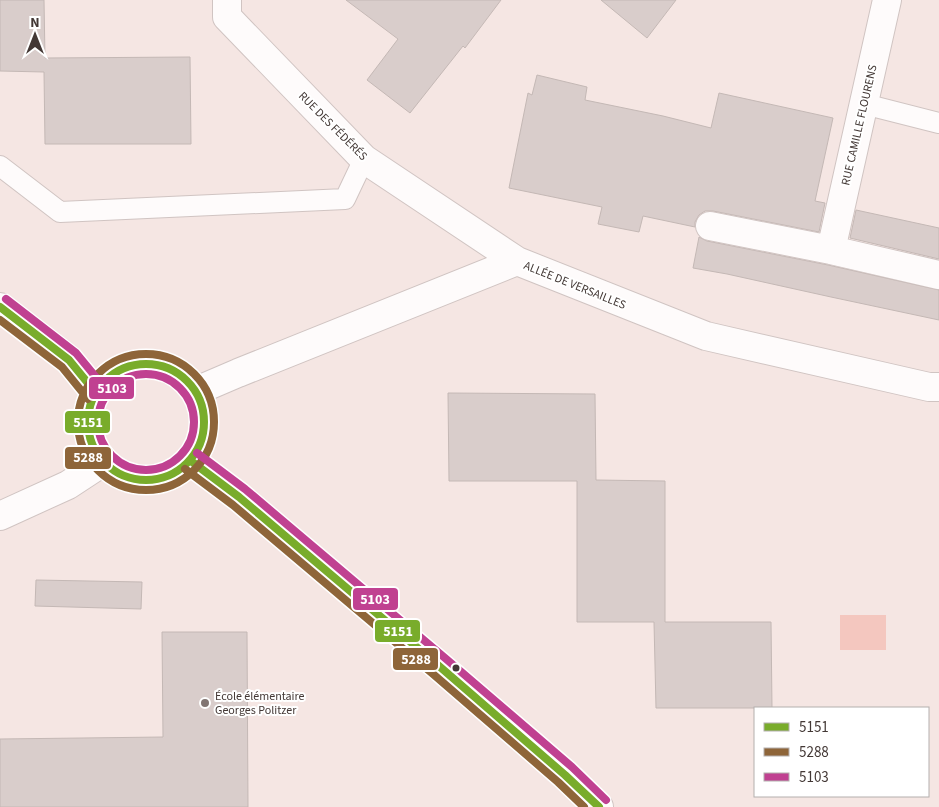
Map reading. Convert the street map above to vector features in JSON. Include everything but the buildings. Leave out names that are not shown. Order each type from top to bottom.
[{"type":"street","name":"RUE DES FÉDÉRÉS","points":[[227,0],[227,17],[364,159],[517,261]]},
{"type":"street","name":"RUE CAMILLE FLOURENS","points":[[832,250],[887,0]]},
{"type":"street","points":[[710,226],[832,250],[939,274]]},
{"type":"street","name":"ALLÉE DE VERSAILLES","points":[[196,391],[517,261],[706,336],[939,388]]},
{"type":"street","points":[[0,307],[68,360],[96,393]]},
{"type":"street","points":[[146,364],[165,367],[183,376],[196,391],[204,409],[205,429],[199,448],[191,461],[172,475],[154,480],[136,480],[118,474],[103,462],[93,446],[88,429],[89,410],[96,393],[108,377],[126,367],[146,364]]},
{"type":"street","points":[[191,461],[239,498],[439,666],[565,775],[599,807]]},
{"type":"street","points":[[0,516],[68,485],[103,462]]},
{"type":"lane","points":[[864,104],[939,122]]},
{"type":"lane","points":[[0,166],[60,212],[345,198],[364,159]]},
{"type":"shaded area","points":[[840,615],[886,615],[886,650],[840,650]]},
{"type":"transit line","name":"5103","points":[[6,299],[76,353],[104,387]]},
{"type":"transit line","name":"5151","points":[[0,307],[69,360],[96,393]]},
{"type":"transit line","name":"5288","points":[[0,320],[62,367],[88,399]]},
{"type":"transit line","name":"5288","points":[[146,354],[172,359],[184,365],[194,374],[203,384],[209,396],[214,422],[209,448],[203,460],[194,470],[184,479],[172,485],[146,490],[120,485],[108,479],[98,470],[89,460],[83,448],[78,422],[83,396],[89,384],[98,374],[108,365],[120,359],[146,354]]},
{"type":"transit line","name":"5151","points":[[146,364],[168,368],[187,381],[200,400],[204,422],[200,444],[187,463],[168,476],[146,480],[124,476],[105,463],[92,444],[88,422],[92,400],[105,381],[124,368],[146,364]]},
{"type":"transit line","name":"5103","points":[[146,374],[164,377],[180,388],[191,404],[194,422],[191,440],[180,456],[164,467],[146,470],[128,467],[112,456],[101,440],[98,422],[101,404],[112,388],[128,377],[146,374]]},
{"type":"transit line","name":"5103","points":[[197,453],[245,489],[445,658],[572,767],[606,800]]},
{"type":"transit line","name":"5151","points":[[191,461],[239,497],[439,666],[565,775],[599,807]]},
{"type":"transit line","name":"5288","points":[[185,469],[233,505],[433,674],[558,782],[584,807]]},
{"type":"place","name":"École élémentaire Georges Politzer","points":[[205,703]]}]
